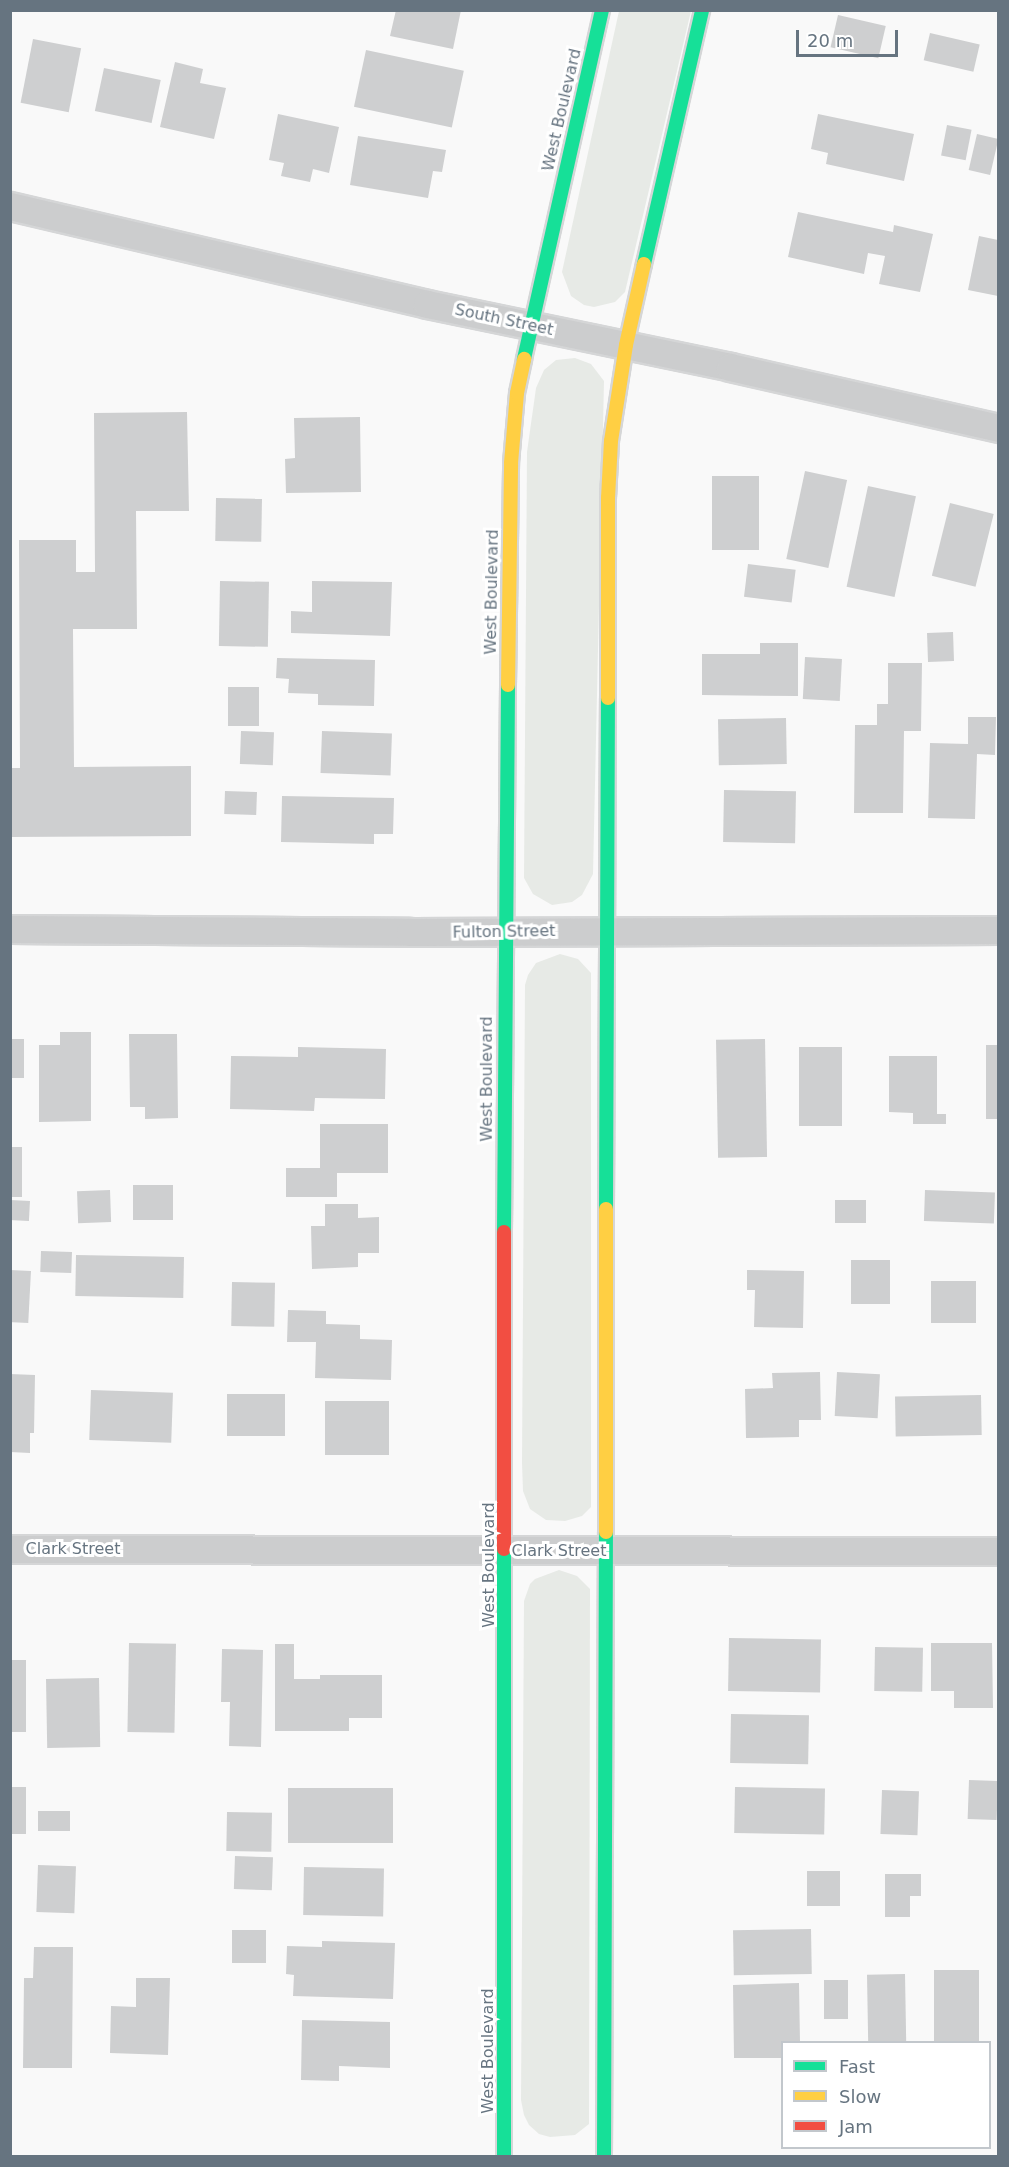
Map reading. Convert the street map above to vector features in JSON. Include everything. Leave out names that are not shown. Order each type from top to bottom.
[{"type":"street","name":"West Boulevard","points":[[504,2157],[506,1551],[504,932],[511,464],[517,393],[530,326],[602,10]]},
{"type":"street","points":[[604,2157],[608,498],[611,441],[626,345],[702,10]]},
{"type":"street","name":"South Street","points":[[10,206],[530,326],[626,345],[999,428]]},
{"type":"street","name":"Fulton Street","points":[[10,929],[504,932],[999,930]]},
{"type":"street","name":"Clark Street","points":[[10,1549],[999,1551]]},
{"type":"shaded area","points":[[619,11],[691,11],[625,292],[615,302],[594,307],[584,305],[571,296],[562,272]]},
{"type":"shaded area","points":[[575,358],[591,364],[604,381],[593,874],[582,895],[572,902],[552,905],[533,894],[524,878],[527,452],[536,388],[544,370],[556,360]]},
{"type":"shaded area","points":[[560,954],[578,959],[591,973],[591,1507],[582,1516],[565,1521],[546,1520],[530,1509],[523,1491],[522,1463],[525,985],[536,963]]},
{"type":"shaded area","points":[[559,1570],[577,1576],[590,1589],[589,2124],[575,2135],[550,2137],[539,2134],[529,2125],[521,2100],[524,1601],[530,1584],[535,1579]]},
{"type":"building","points":[[396,10],[461,10],[453,49],[390,36]]},
{"type":"building","points":[[838,15],[886,26],[878,58],[831,47]]},
{"type":"building","points":[[930,33],[980,44],[973,72],[924,60]]},
{"type":"building","points":[[33,39],[81,48],[69,112],[21,103]]},
{"type":"building","points":[[366,50],[464,71],[452,128],[354,107]]},
{"type":"building","points":[[175,62],[203,69],[200,83],[226,88],[214,139],[160,127]]},
{"type":"building","points":[[104,68],[161,80],[152,123],[95,111]]},
{"type":"building","points":[[278,114],[339,127],[329,173],[313,169],[310,182],[281,176],[284,163],[269,160]]},
{"type":"building","points":[[818,114],[914,134],[904,181],[826,164],[828,153],[811,149]]},
{"type":"building","points":[[947,125],[972,130],[966,160],[941,155]]},
{"type":"building","points":[[977,134],[998,139],[990,175],[969,170]]},
{"type":"building","points":[[358,136],[446,150],[442,172],[433,171],[428,198],[350,185]]},
{"type":"building","points":[[798,212],[893,232],[894,225],[933,234],[920,292],[879,284],[885,256],[868,253],[864,274],[788,257]]},
{"type":"building","points":[[979,236],[998,240],[998,296],[968,290]]},
{"type":"building","points":[[187,412],[189,511],[136,511],[137,629],[73,629],[74,767],[191,766],[191,836],[10,837],[10,768],[20,768],[19,540],[76,540],[76,572],[95,572],[94,413]]},
{"type":"building","points":[[360,417],[361,492],[286,493],[285,459],[295,458],[294,418]]},
{"type":"building","points":[[805,471],[847,480],[828,568],[786,559]]},
{"type":"building","points":[[712,476],[759,476],[759,550],[712,550]]},
{"type":"building","points":[[868,486],[916,496],[895,597],[847,587]]},
{"type":"building","points":[[216,498],[262,499],[261,542],[215,541]]},
{"type":"building","points":[[950,503],[994,514],[976,587],[932,576]]},
{"type":"building","points":[[748,564],[796,570],[792,603],[744,597]]},
{"type":"building","points":[[220,581],[269,582],[268,647],[219,646]]},
{"type":"building","points":[[312,581],[392,582],[390,636],[291,633],[291,611],[312,612]]},
{"type":"building","points":[[953,632],[954,661],[928,662],[927,633]]},
{"type":"building","points":[[760,643],[798,643],[798,696],[702,695],[702,654],[760,654]]},
{"type":"building","points":[[805,657],[842,659],[840,701],[803,699]]},
{"type":"building","points":[[277,658],[375,660],[374,706],[318,705],[318,694],[288,693],[289,679],[276,678]]},
{"type":"building","points":[[888,663],[922,663],[921,731],[904,731],[903,813],[854,813],[855,725],[877,725],[877,704],[888,704]]},
{"type":"building","points":[[228,687],[259,687],[259,726],[228,726]]},
{"type":"building","points":[[968,717],[996,717],[995,755],[977,754],[975,819],[928,818],[930,743],[968,744]]},
{"type":"building","points":[[786,718],[787,764],[719,765],[718,719]]},
{"type":"building","points":[[241,731],[274,732],[273,765],[240,764]]},
{"type":"building","points":[[322,731],[392,733],[390,775],[321,773]]},
{"type":"building","points":[[724,790],[796,791],[795,843],[723,842]]},
{"type":"building","points":[[225,791],[257,792],[256,815],[224,814]]},
{"type":"building","points":[[282,796],[394,798],[393,834],[374,834],[374,844],[281,842]]},
{"type":"building","points":[[60,1032],[91,1032],[91,1121],[39,1122],[39,1045],[60,1045]]},
{"type":"building","points":[[129,1034],[177,1034],[178,1118],[145,1119],[145,1107],[130,1107]]},
{"type":"building","points":[[10,1039],[24,1039],[24,1078],[10,1078]]},
{"type":"building","points":[[765,1039],[767,1157],[718,1158],[716,1040]]},
{"type":"building","points":[[986,1045],[998,1045],[998,1119],[986,1119]]},
{"type":"building","points":[[298,1047],[386,1049],[385,1099],[315,1098],[314,1111],[230,1109],[231,1056],[298,1057]]},
{"type":"building","points":[[799,1047],[842,1047],[842,1126],[799,1126]]},
{"type":"building","points":[[889,1056],[937,1056],[937,1114],[946,1114],[946,1124],[913,1124],[913,1113],[889,1112]]},
{"type":"building","points":[[320,1124],[388,1124],[388,1173],[337,1173],[337,1197],[286,1197],[286,1168],[320,1168]]},
{"type":"building","points":[[10,1147],[22,1147],[22,1197],[10,1197]]},
{"type":"building","points":[[133,1185],[173,1185],[173,1220],[133,1220]]},
{"type":"building","points":[[110,1190],[111,1222],[78,1223],[77,1191]]},
{"type":"building","points":[[925,1190],[995,1192],[994,1223],[924,1221]]},
{"type":"building","points":[[10,1200],[30,1201],[29,1221],[10,1220]]},
{"type":"building","points":[[835,1200],[866,1200],[866,1223],[835,1223]]},
{"type":"building","points":[[325,1204],[358,1204],[358,1218],[379,1217],[379,1253],[358,1253],[358,1267],[312,1269],[311,1226],[325,1226]]},
{"type":"building","points":[[41,1251],[72,1252],[71,1273],[40,1272]]},
{"type":"building","points":[[76,1255],[184,1257],[183,1298],[75,1296]]},
{"type":"building","points":[[851,1260],[890,1260],[890,1304],[851,1304]]},
{"type":"building","points":[[10,1270],[31,1271],[28,1323],[10,1322]]},
{"type":"building","points":[[747,1270],[804,1271],[803,1328],[754,1327],[755,1290],[747,1290]]},
{"type":"building","points":[[931,1281],[976,1281],[976,1323],[931,1323]]},
{"type":"building","points":[[232,1282],[275,1283],[274,1327],[231,1326]]},
{"type":"building","points":[[288,1310],[326,1311],[326,1324],[360,1325],[360,1339],[392,1340],[391,1380],[315,1378],[316,1342],[287,1342]]},
{"type":"building","points":[[820,1372],[821,1420],[799,1420],[799,1437],[746,1438],[745,1389],[773,1388],[772,1373]]},
{"type":"building","points":[[837,1372],[880,1374],[878,1418],[835,1416]]},
{"type":"building","points":[[10,1374],[35,1375],[34,1433],[30,1433],[30,1453],[10,1452]]},
{"type":"building","points":[[91,1390],[173,1393],[171,1443],[89,1440]]},
{"type":"building","points":[[227,1394],[285,1394],[285,1436],[227,1436]]},
{"type":"building","points":[[981,1395],[982,1435],[896,1436],[895,1397]]},
{"type":"building","points":[[325,1401],[389,1401],[389,1455],[325,1455]]},
{"type":"building","points":[[729,1638],[821,1640],[820,1693],[728,1691]]},
{"type":"building","points":[[129,1643],[176,1644],[174,1733],[127,1732]]},
{"type":"building","points":[[931,1643],[992,1643],[993,1708],[954,1708],[954,1691],[931,1691]]},
{"type":"building","points":[[275,1644],[294,1644],[294,1679],[320,1679],[320,1675],[382,1675],[382,1718],[349,1718],[349,1731],[275,1731]]},
{"type":"building","points":[[875,1647],[923,1648],[922,1692],[874,1691]]},
{"type":"building","points":[[222,1649],[263,1650],[261,1747],[229,1746],[230,1702],[221,1702]]},
{"type":"building","points":[[10,1660],[26,1660],[26,1732],[10,1732]]},
{"type":"building","points":[[99,1678],[100,1747],[47,1748],[46,1679]]},
{"type":"building","points":[[731,1714],[809,1715],[808,1764],[730,1763]]},
{"type":"building","points":[[969,1780],[998,1781],[997,1820],[968,1819]]},
{"type":"building","points":[[10,1787],[26,1787],[26,1834],[10,1834]]},
{"type":"building","points":[[735,1787],[825,1789],[824,1835],[734,1833]]},
{"type":"building","points":[[288,1788],[393,1788],[393,1843],[288,1843]]},
{"type":"building","points":[[882,1790],[919,1791],[917,1835],[880,1834]]},
{"type":"building","points":[[38,1811],[70,1811],[70,1831],[38,1831]]},
{"type":"building","points":[[227,1812],[272,1813],[271,1852],[226,1851]]},
{"type":"building","points":[[235,1856],[273,1857],[272,1890],[234,1889]]},
{"type":"building","points":[[38,1865],[76,1866],[74,1913],[36,1912]]},
{"type":"building","points":[[304,1867],[384,1868],[383,1916],[303,1915]]},
{"type":"building","points":[[807,1871],[840,1871],[840,1906],[807,1906]]},
{"type":"building","points":[[885,1874],[921,1874],[921,1896],[910,1896],[910,1917],[885,1917]]},
{"type":"building","points":[[811,1929],[812,1974],[734,1975],[733,1930]]},
{"type":"building","points":[[232,1930],[266,1930],[266,1963],[232,1963]]},
{"type":"building","points":[[322,1941],[395,1943],[393,1999],[293,1996],[294,1975],[286,1974],[287,1946],[322,1947]]},
{"type":"building","points":[[34,1947],[73,1947],[72,2068],[23,2068],[24,1978],[33,1978]]},
{"type":"building","points":[[934,1970],[979,1970],[979,2041],[934,2041]]},
{"type":"building","points":[[905,1974],[906,2041],[868,2041],[867,1975]]},
{"type":"building","points":[[136,1978],[170,1978],[168,2055],[110,2053],[111,2006],[136,2007]]},
{"type":"building","points":[[824,1980],[848,1980],[848,2019],[824,2019]]},
{"type":"building","points":[[799,1983],[800,2041],[781,2041],[781,2058],[734,2058],[733,1985]]},
{"type":"building","points":[[302,2020],[390,2022],[390,2068],[339,2066],[339,2081],[301,2080]]},
{"type":"traffic: fast","points":[[524,359],[602,10]]},
{"type":"traffic: fast","points":[[644,264],[702,10]]},
{"type":"traffic: fast","points":[[504,1232],[508,685]]},
{"type":"traffic: fast","points":[[606,1209],[608,698]]},
{"type":"traffic: fast","points":[[604,2156],[606,1532]]},
{"type":"traffic: fast","points":[[504,1549],[504,2156]]},
{"type":"traffic: slow","points":[[608,698],[608,498],[611,441],[626,345],[644,264]]},
{"type":"traffic: slow","points":[[508,685],[511,463],[517,393],[524,359]]},
{"type":"traffic: slow","points":[[606,1209],[606,1532]]},
{"type":"traffic: jam","points":[[504,1232],[504,1549]]}]
